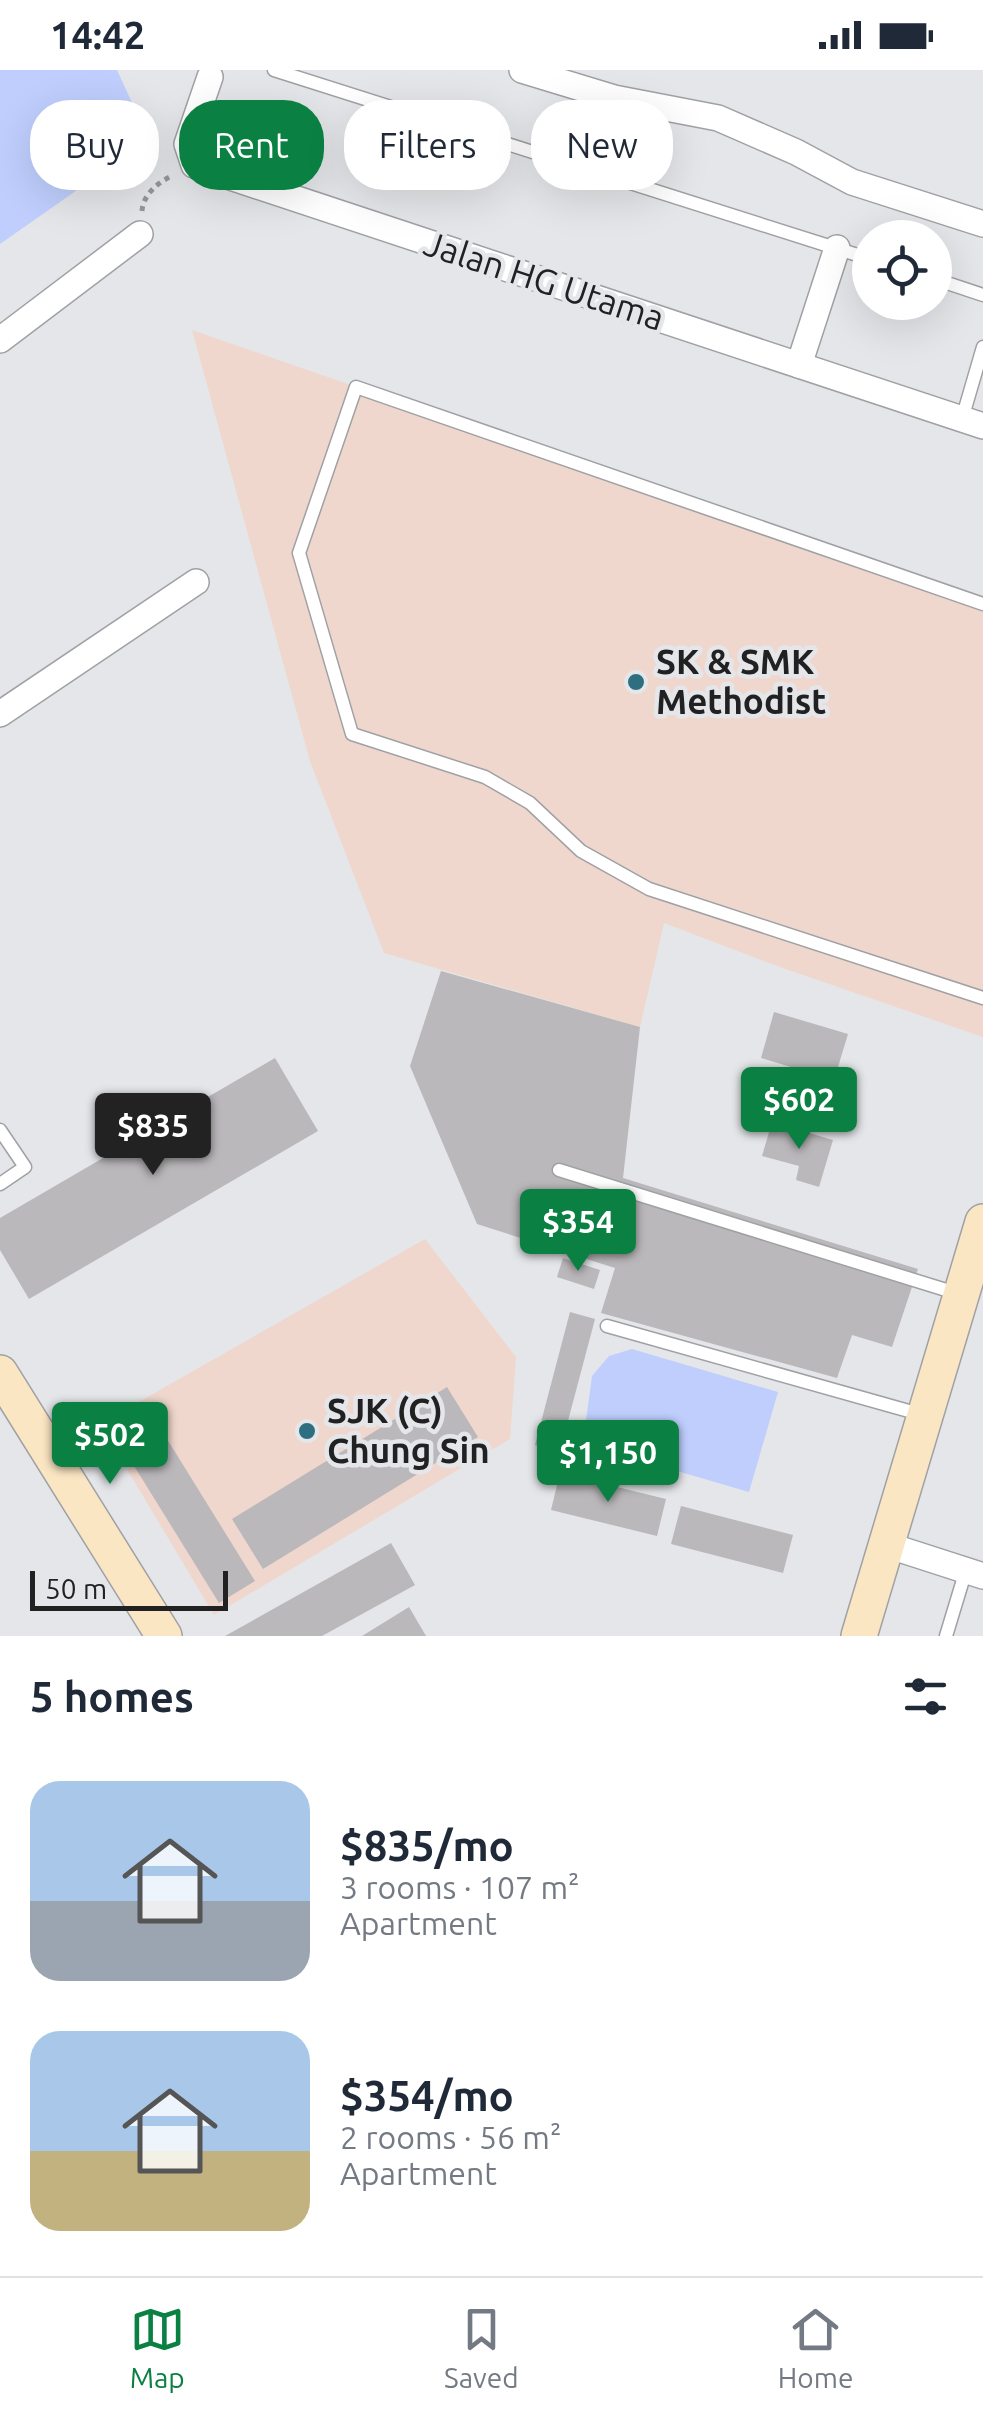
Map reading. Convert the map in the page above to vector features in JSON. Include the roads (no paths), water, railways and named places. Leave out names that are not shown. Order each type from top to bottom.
[{"type":"street","points":[[522,70],[614,98],[718,118],[852,182],[983,224]]},
{"type":"street","name":"Jalan HG Utama","points":[[217,73],[186,144],[194,165],[972,423]]},
{"type":"street","points":[[0,340],[140,234]]},
{"type":"street","points":[[799,365],[836,248]]},
{"type":"street","points":[[0,714],[196,582]]},
{"type":"street","points":[[859,1636],[983,1222]]},
{"type":"street","points":[[0,1374],[164,1636]]},
{"type":"street","points":[[887,1545],[975,1573]]},
{"type":"lane","points":[[274,70],[852,253]]},
{"type":"lane","points":[[952,285],[983,295]]},
{"type":"lane","points":[[972,423],[983,347]]},
{"type":"lane","points":[[983,604],[356,387],[298,554],[352,734],[485,777],[530,802],[582,851],[649,890],[983,998]]},
{"type":"lane","points":[[0,1130],[25,1167],[0,1184]]},
{"type":"lane","points":[[559,1170],[961,1295]]},
{"type":"lane","points":[[608,1326],[925,1416]]},
{"type":"lane","points":[[946,1636],[975,1573]]},
{"type":"place","name":"SK & SMK Methodist","points":[[636,682]]},
{"type":"place","name":"SJK (C) Chung Sin","points":[[307,1431]]}]
